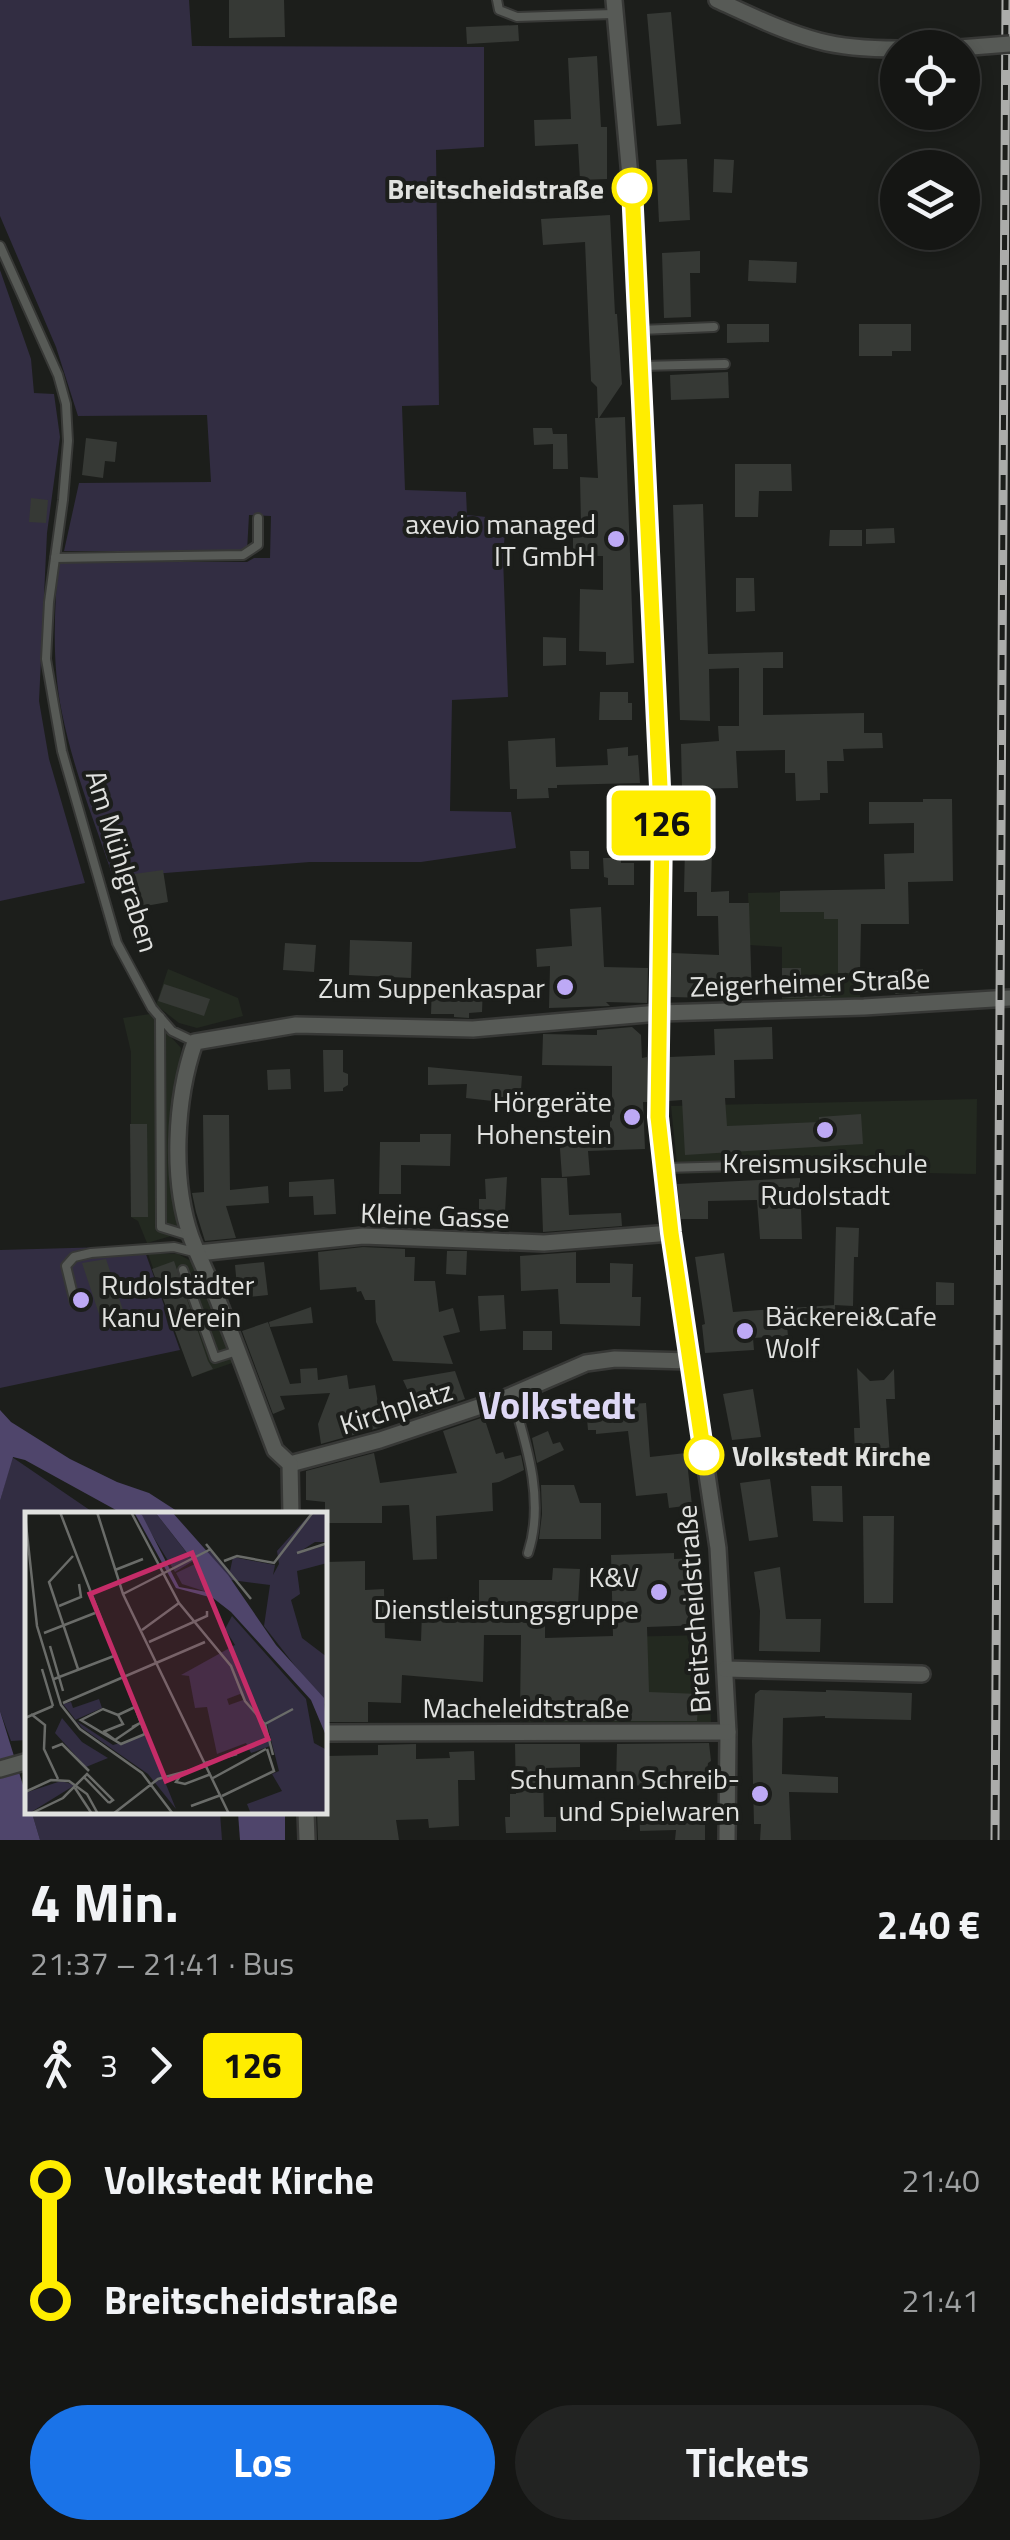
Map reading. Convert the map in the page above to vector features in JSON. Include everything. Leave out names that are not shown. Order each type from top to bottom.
[{"type":"street","points":[[717,0],[821,42],[880,49]]},
{"type":"street","name":"Breitscheidstraße","points":[[615,7],[632,188],[662,830],[658,1117],[671,1233],[718,1548],[728,1732],[728,1840]]},
{"type":"street","points":[[980,46],[1010,44]]},
{"type":"street","name":"Zeigerheimer Straße","points":[[195,1042],[296,1025],[472,1029],[659,1013],[1010,998]]},
{"type":"street","points":[[195,1042],[186,1067],[178,1130],[180,1176],[190,1236],[275,1450],[290,1464],[291,1512]]},
{"type":"street","name":"Kleine Gasse","points":[[198,1253],[363,1236],[544,1243],[671,1233]]},
{"type":"street","name":"Kirchplatz","points":[[290,1464],[380,1440],[512,1395],[586,1363],[615,1359],[690,1361]]},
{"type":"street","points":[[725,1669],[922,1674]]},
{"type":"street","name":"Macheleidtstraße","points":[[328,1733],[728,1732]]},
{"type":"street","points":[[0,1769],[25,1762]]},
{"type":"street","points":[[306,1815],[307,1840]]},
{"type":"lane","points":[[497,0],[499,10],[516,17],[615,7]]},
{"type":"lane","name":"Am Mühlgraben","points":[[0,246],[58,375],[66,404],[68,441],[46,659],[62,751],[116,943],[144,998],[172,1032],[195,1042]]},
{"type":"lane","points":[[640,330],[714,327]]},
{"type":"lane","points":[[641,366],[725,364]]},
{"type":"lane","points":[[55,558],[243,555],[258,545],[258,518]]},
{"type":"lane","points":[[160,1017],[161,1227],[190,1236]]},
{"type":"lane","points":[[160,1112],[180,1112]]},
{"type":"lane","points":[[664,1168],[843,1162]]},
{"type":"lane","points":[[161,1176],[180,1176]]},
{"type":"lane","points":[[74,1303],[66,1266],[74,1257],[174,1247],[198,1253]]},
{"type":"lane","points":[[183,1270],[215,1358],[237,1351]]},
{"type":"lane","points":[[512,1395],[534,1480],[528,1553]]},
{"type":"shaded area","points":[[0,0],[189,0],[192,46],[484,47],[484,147],[436,150],[439,405],[402,406],[405,490],[466,492],[467,515],[506,519],[503,557],[508,697],[452,700],[450,811],[511,812],[516,848],[421,862],[310,862],[113,877],[72,755],[59,695],[55,640],[58,566],[62,562],[247,562],[270,558],[271,516],[249,515],[247,551],[64,551],[79,483],[211,482],[207,415],[78,416],[56,347],[0,216]]},
{"type":"shaded area","points":[[0,270],[31,359],[34,393],[54,394],[60,437],[47,533],[39,701],[49,759],[85,883],[0,901]]},
{"type":"shaded area","points":[[860,890],[860,998],[782,1000],[782,947],[750,945],[748,893]]},
{"type":"shaded area","points":[[168,969],[238,998],[243,1016],[197,1028],[179,1023],[156,1005]]},
{"type":"shaded area","points":[[150,1014],[181,1048],[173,1145],[184,1227],[178,1234],[147,1243],[138,1221],[131,1217],[131,1052],[123,1018]]},
{"type":"shaded area","name":"Kreismusikschule Rudolstadt","points":[[977,1099],[976,1174],[678,1174],[671,1106]]},
{"type":"shaded area","name":"Rudolstädter Kanu Verein","points":[[143,1246],[180,1350],[0,1388],[0,1250]]},
{"type":"shaded area","points":[[148,1254],[178,1254],[191,1261],[205,1284],[235,1362],[192,1377]]},
{"type":"shaded area","points":[[0,1410],[11,1422],[70,1459],[149,1493],[178,1512],[120,1512],[13,1457],[0,1501]]},
{"type":"shaded area","points":[[12,1457],[93,1512],[25,1512],[25,1740],[11,1741],[0,1711],[0,1501]]},
{"type":"shaded area","points":[[709,1635],[711,1725],[520,1722],[521,1639]]},
{"type":"shaded area","points":[[0,1711],[25,1792],[25,1815],[33,1815],[40,1840],[0,1840]]},
{"type":"shaded area","points":[[33,1815],[220,1815],[222,1840],[40,1840]]},
{"type":"shaded area","points":[[238,1815],[285,1815],[285,1840],[240,1840]]},
{"type":"building","points":[[229,0],[284,0],[285,37],[229,38]]},
{"type":"building","points":[[671,12],[681,124],[657,126],[647,14]]},
{"type":"building","points":[[518,25],[519,41],[467,44],[466,27]]},
{"type":"building","points":[[597,56],[601,127],[607,127],[607,179],[580,180],[578,144],[535,146],[534,120],[571,119],[568,58]]},
{"type":"building","points":[[687,159],[690,220],[659,222],[656,160]]},
{"type":"building","points":[[714,159],[734,160],[732,193],[713,192]]},
{"type":"building","points":[[610,215],[622,384],[599,418],[625,417],[634,663],[606,665],[606,652],[579,651],[580,589],[603,590],[603,556],[573,556],[573,523],[581,523],[580,477],[598,478],[597,387],[591,381],[585,242],[543,245],[541,219]]},
{"type":"building","points":[[700,251],[700,273],[690,273],[691,317],[664,318],[662,253]]},
{"type":"building","points":[[749,260],[797,262],[796,283],[748,281]]},
{"type":"building","points":[[727,324],[769,324],[769,342],[727,343]]},
{"type":"building","points":[[859,324],[911,324],[911,351],[892,351],[892,356],[859,356]]},
{"type":"building","points":[[728,372],[729,398],[671,400],[670,375]]},
{"type":"building","points":[[533,428],[552,428],[553,434],[567,434],[568,469],[553,469],[553,444],[534,445]]},
{"type":"building","points":[[86,438],[117,442],[115,462],[105,461],[103,478],[82,475]]},
{"type":"building","points":[[735,464],[791,464],[792,491],[759,491],[758,517],[735,517]]},
{"type":"building","points":[[31,498],[48,500],[46,523],[29,522]]},
{"type":"building","points":[[703,504],[708,654],[783,652],[783,668],[763,668],[763,715],[864,713],[864,733],[882,733],[883,748],[843,749],[844,761],[827,761],[828,793],[820,793],[820,800],[796,801],[795,773],[785,773],[785,750],[736,751],[738,788],[682,789],[681,744],[719,741],[718,726],[739,726],[739,668],[709,669],[710,721],[680,720],[673,505]]},
{"type":"building","points":[[894,528],[895,543],[866,544],[866,529]]},
{"type":"building","points":[[830,530],[862,530],[862,546],[829,546]]},
{"type":"building","points":[[736,578],[754,578],[755,611],[736,612]]},
{"type":"building","points":[[543,637],[566,638],[566,665],[543,666]]},
{"type":"building","points":[[600,692],[628,692],[632,720],[599,720]]},
{"type":"building","points":[[555,738],[556,767],[608,765],[607,749],[628,747],[628,756],[638,755],[640,783],[557,785],[548,788],[549,798],[517,799],[517,789],[510,789],[508,741]]},
{"type":"building","points":[[952,799],[953,881],[908,882],[909,924],[861,924],[860,973],[838,973],[838,919],[824,919],[824,912],[780,912],[780,891],[885,889],[884,854],[914,853],[914,823],[869,824],[869,802]]},
{"type":"building","points":[[685,847],[712,848],[711,892],[729,891],[729,903],[749,903],[752,999],[670,997],[672,953],[719,955],[718,916],[697,916],[697,892],[684,892]]},
{"type":"building","points":[[570,851],[589,851],[589,869],[571,869]]},
{"type":"building","points":[[603,858],[634,863],[634,885],[608,885]]},
{"type":"building","points":[[163,870],[168,902],[140,907],[134,874]]},
{"type":"building","points":[[601,907],[604,967],[648,968],[647,1003],[606,1002],[610,1006],[549,1008],[550,966],[537,967],[536,949],[572,946],[570,909]]},
{"type":"building","points":[[350,940],[412,942],[411,978],[349,975]]},
{"type":"building","points":[[285,943],[316,945],[314,972],[283,970]]},
{"type":"building","points":[[782,968],[801,968],[801,982],[831,982],[831,997],[782,998]]},
{"type":"building","points":[[923,969],[924,992],[895,994],[893,971]]},
{"type":"building","points":[[164,984],[210,999],[204,1016],[158,1001]]},
{"type":"building","points":[[432,984],[483,986],[482,1012],[469,1013],[469,1018],[431,1014]]},
{"type":"building","points":[[632,1027],[641,1035],[642,1058],[647,1057],[647,1102],[643,1102],[645,1149],[588,1151],[590,1175],[562,1177],[559,1135],[610,1131],[612,1066],[542,1065],[543,1034],[597,1035],[597,1030]]},
{"type":"building","points":[[772,1027],[773,1059],[734,1060],[735,1098],[725,1098],[727,1126],[819,1122],[819,1117],[861,1114],[863,1144],[685,1155],[682,1100],[669,1101],[670,1057],[715,1055],[714,1029]]},
{"type":"building","points":[[323,1050],[343,1050],[343,1072],[348,1074],[348,1085],[343,1091],[324,1092]]},
{"type":"building","points":[[428,1067],[522,1076],[520,1104],[466,1098],[467,1084],[428,1085]]},
{"type":"building","points":[[290,1069],[291,1089],[268,1090],[267,1070]]},
{"type":"building","points":[[203,1115],[229,1115],[230,1190],[268,1186],[269,1203],[226,1206],[236,1238],[205,1241],[196,1212],[192,1193],[204,1192]]},
{"type":"building","points":[[130,1124],[147,1124],[148,1217],[131,1217]]},
{"type":"building","points":[[420,1134],[451,1134],[450,1166],[401,1165],[401,1194],[379,1194],[380,1142],[420,1142]]},
{"type":"building","points":[[507,1177],[504,1230],[464,1229],[465,1215],[479,1215],[479,1199],[486,1199],[485,1179]]},
{"type":"building","points":[[541,1178],[567,1178],[569,1215],[621,1213],[622,1226],[543,1232]]},
{"type":"building","points":[[800,1178],[802,1239],[760,1239],[757,1200],[708,1201],[708,1219],[681,1219],[677,1184]]},
{"type":"building","points":[[334,1179],[336,1214],[314,1215],[313,1196],[289,1197],[289,1182]]},
{"type":"building","points":[[836,1227],[859,1228],[853,1306],[834,1305]]},
{"type":"building","points":[[363,1247],[405,1249],[405,1257],[415,1257],[414,1281],[435,1281],[439,1312],[453,1308],[460,1332],[443,1336],[453,1364],[393,1361],[376,1322],[375,1300],[365,1300],[356,1287],[320,1290],[318,1252]]},
{"type":"building","points":[[447,1251],[467,1251],[466,1275],[446,1274]]},
{"type":"building","points":[[576,1252],[576,1283],[610,1283],[610,1263],[633,1264],[632,1297],[641,1297],[640,1326],[560,1324],[558,1289],[521,1291],[520,1256]]},
{"type":"building","points":[[724,1253],[733,1312],[835,1305],[836,1324],[787,1326],[788,1336],[753,1338],[754,1350],[705,1353],[705,1324],[695,1257]]},
{"type":"building","points":[[106,1259],[124,1313],[101,1320],[82,1263]]},
{"type":"building","points":[[174,1261],[213,1369],[192,1377],[152,1269]]},
{"type":"building","points":[[264,1262],[268,1295],[238,1298],[235,1265]]},
{"type":"building","points":[[936,1282],[954,1283],[954,1305],[936,1305]]},
{"type":"building","points":[[504,1295],[506,1329],[480,1331],[478,1296]]},
{"type":"building","points":[[311,1307],[313,1323],[270,1327],[269,1322]]},
{"type":"building","points":[[268,1322],[290,1384],[301,1383],[300,1369],[317,1368],[318,1380],[347,1375],[349,1389],[375,1385],[382,1427],[321,1444],[318,1424],[330,1393],[280,1396],[285,1409],[273,1414],[242,1331]]},
{"type":"building","points":[[523,1331],[552,1331],[552,1350],[523,1350]]},
{"type":"building","points":[[857,1368],[870,1381],[884,1380],[894,1369],[895,1399],[886,1399],[890,1457],[855,1457],[854,1428],[860,1428]]},
{"type":"building","points":[[455,1371],[465,1399],[419,1415],[403,1380]]},
{"type":"building","points":[[753,1389],[761,1437],[732,1440],[723,1394]]},
{"type":"building","points":[[602,1401],[602,1406],[646,1403],[650,1457],[686,1453],[692,1505],[669,1508],[667,1493],[636,1496],[628,1431],[596,1434],[596,1430],[588,1430],[587,1419],[580,1419],[579,1403]]},
{"type":"building","points":[[484,1417],[496,1454],[503,1452],[505,1459],[521,1455],[524,1470],[492,1483],[493,1511],[436,1516],[437,1559],[413,1560],[409,1505],[382,1506],[382,1523],[328,1523],[325,1502],[306,1500],[306,1471],[374,1453],[380,1483],[457,1473],[443,1431]]},
{"type":"building","points":[[548,1431],[553,1444],[560,1442],[564,1450],[537,1463],[532,1438]]},
{"type":"building","points":[[770,1479],[778,1537],[749,1541],[740,1483]]},
{"type":"building","points":[[541,1485],[574,1485],[580,1503],[601,1503],[601,1539],[539,1539]]},
{"type":"building","points":[[811,1486],[842,1486],[843,1522],[813,1521]]},
{"type":"building","points":[[863,1516],[894,1516],[893,1603],[864,1603]]},
{"type":"building","points":[[674,1553],[674,1559],[701,1558],[703,1625],[647,1627],[649,1692],[699,1694],[697,1721],[520,1721],[521,1635],[484,1635],[483,1682],[402,1675],[401,1703],[368,1702],[368,1722],[328,1722],[328,1562],[365,1561],[365,1590],[384,1589],[385,1638],[421,1641],[422,1612],[479,1614],[479,1580],[552,1580],[553,1568],[580,1569],[578,1605],[545,1604],[545,1638],[613,1636],[611,1555]]},
{"type":"building","points":[[780,1567],[786,1619],[821,1619],[820,1652],[759,1651],[760,1611],[754,1572]]},
{"type":"building","points":[[760,1690],[912,1693],[911,1720],[783,1718],[782,1774],[838,1777],[838,1793],[789,1792],[791,1840],[760,1840],[761,1824],[754,1824],[752,1741],[755,1694]]},
{"type":"building","points":[[709,1743],[711,1761],[705,1787],[616,1785],[617,1744]]},
{"type":"building","points":[[416,1744],[416,1759],[450,1758],[449,1752],[474,1751],[475,1780],[458,1780],[459,1826],[429,1828],[428,1819],[396,1820],[399,1840],[318,1840],[317,1815],[328,1815],[328,1756],[378,1755],[378,1745]]},
{"type":"building","points":[[515,1744],[580,1744],[580,1767],[546,1768],[543,1774],[544,1817],[556,1817],[556,1832],[506,1833],[510,1794],[516,1794]]},
{"type":"building","points":[[710,1811],[705,1822],[705,1840],[675,1840],[676,1830],[640,1831],[639,1813]]},
{"type":"railway","points":[[995,1840],[1006,0]]},
{"type":"bus line","name":"126","points":[[632,188],[662,830],[658,1117],[704,1455]]},
{"type":"place","name":"Breitscheidstraße","points":[[632,188]]},
{"type":"place","name":"axevio managed IT GmbH","points":[[616,539]]},
{"type":"place","name":"Zum Suppenkaspar","points":[[565,987]]},
{"type":"place","name":"Hörgeräte Hohenstein","points":[[632,1117]]},
{"type":"place","name":"Kreismusikschule Rudolstadt","points":[[825,1130]]},
{"type":"place","name":"Rudolstädter Kanu Verein","points":[[81,1300]]},
{"type":"place","name":"Bäckerei&Cafe Wolf","points":[[745,1331]]},
{"type":"place","name":"Volkstedt Kirche","points":[[704,1455]]},
{"type":"place","name":"K&V Dienstleistungsgruppe","points":[[659,1592]]},
{"type":"place","name":"Schumann Schreib- und Spielwaren","points":[[760,1794]]},
{"type":"district","name":"Volkstedt","points":[[557,1405]]}]
